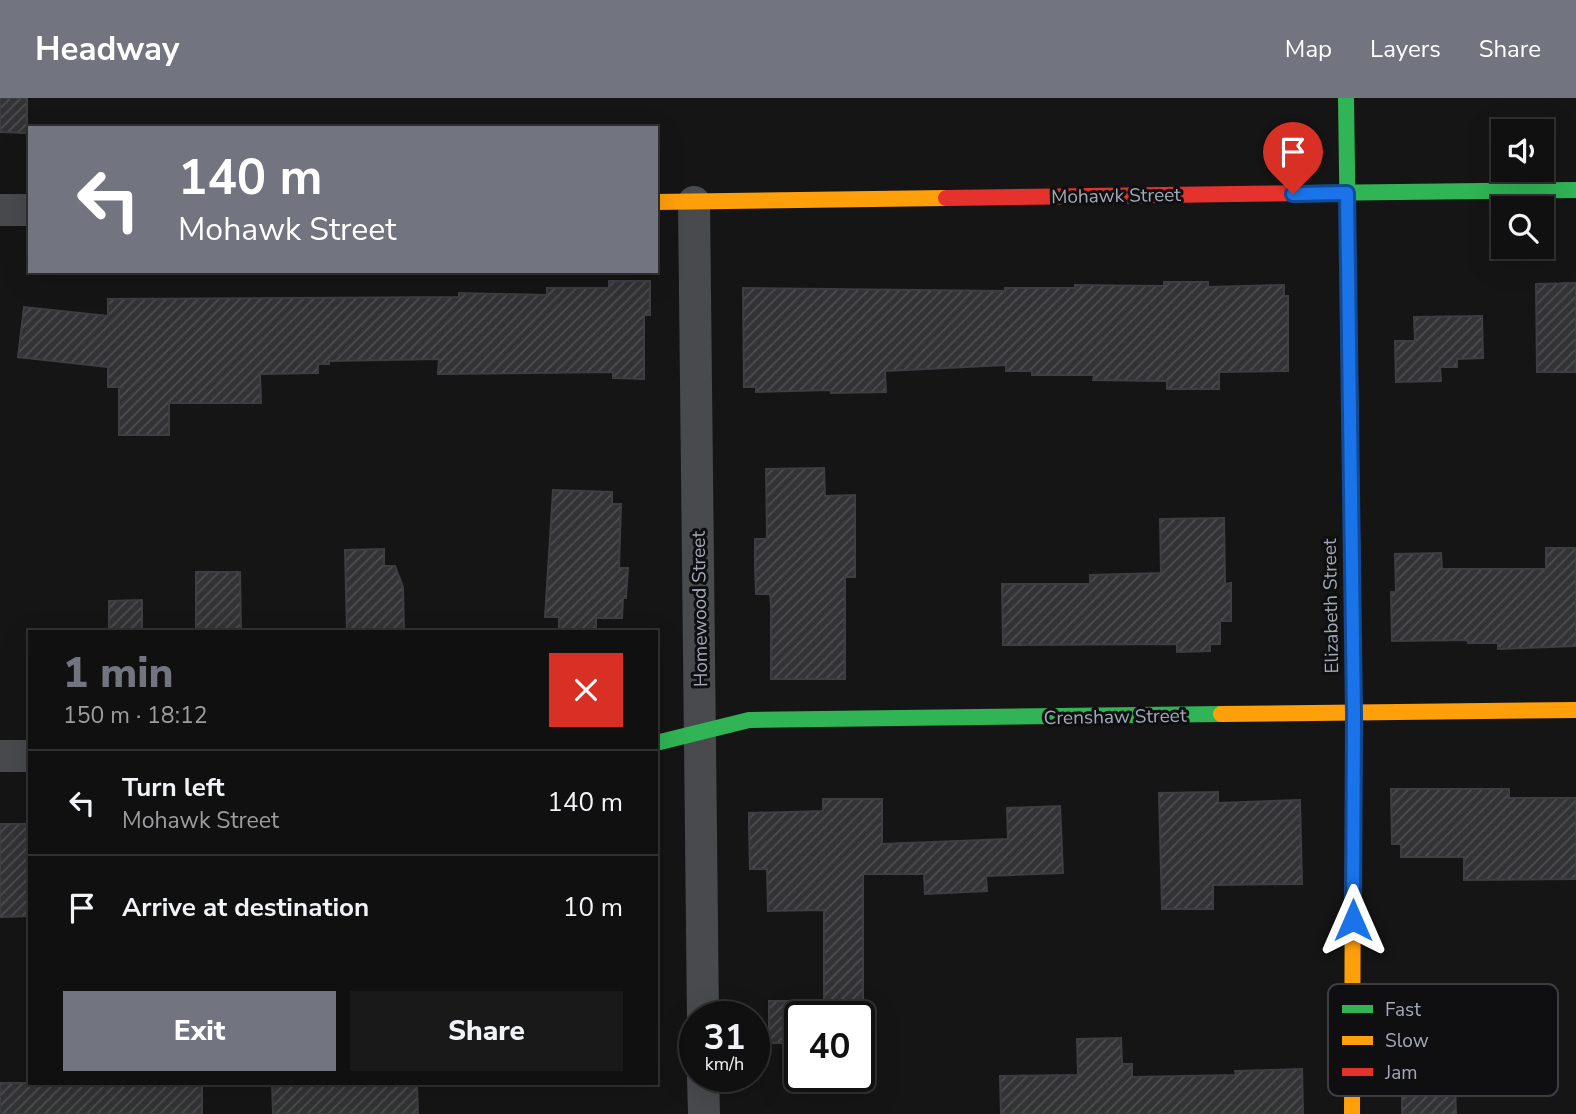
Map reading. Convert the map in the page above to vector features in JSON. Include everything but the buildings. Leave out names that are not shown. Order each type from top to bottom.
[{"type":"street","name":"Elizabeth Street","points":[[1346,98],[1354,714],[1353,984]]},
{"type":"street","name":"Mohawk Street","points":[[658,202],[1576,190]]},
{"type":"street","name":"Homewood Street","points":[[694,202],[703,1001]]},
{"type":"street","points":[[0,210],[28,210]]},
{"type":"street","name":"Crenshaw Street","points":[[658,743],[748,720],[1576,710]]},
{"type":"street","points":[[0,756],[28,755]]},
{"type":"street","points":[[703,1092],[704,1114]]},
{"type":"street","name":"Elizabeth Street","points":[[1352,1096],[1352,1114]]},
{"type":"traffic: fast","points":[[1346,98],[1353,603]]},
{"type":"traffic: fast","points":[[1312,193],[1576,190]]},
{"type":"traffic: fast","points":[[658,743],[749,720],[1221,714]]},
{"type":"traffic: slow","points":[[658,202],[946,198]]},
{"type":"traffic: slow","points":[[1221,714],[1576,710]]},
{"type":"traffic: slow","points":[[1352,984],[1353,822]]},
{"type":"traffic: slow","points":[[1352,1096],[1352,1114]]},
{"type":"traffic: jam","points":[[946,198],[1312,193]]},
{"type":"traffic: jam","points":[[1353,603],[1353,822]]},
{"type":"route","points":[[1293,194],[1347,193],[1354,714],[1353,920]]}]
